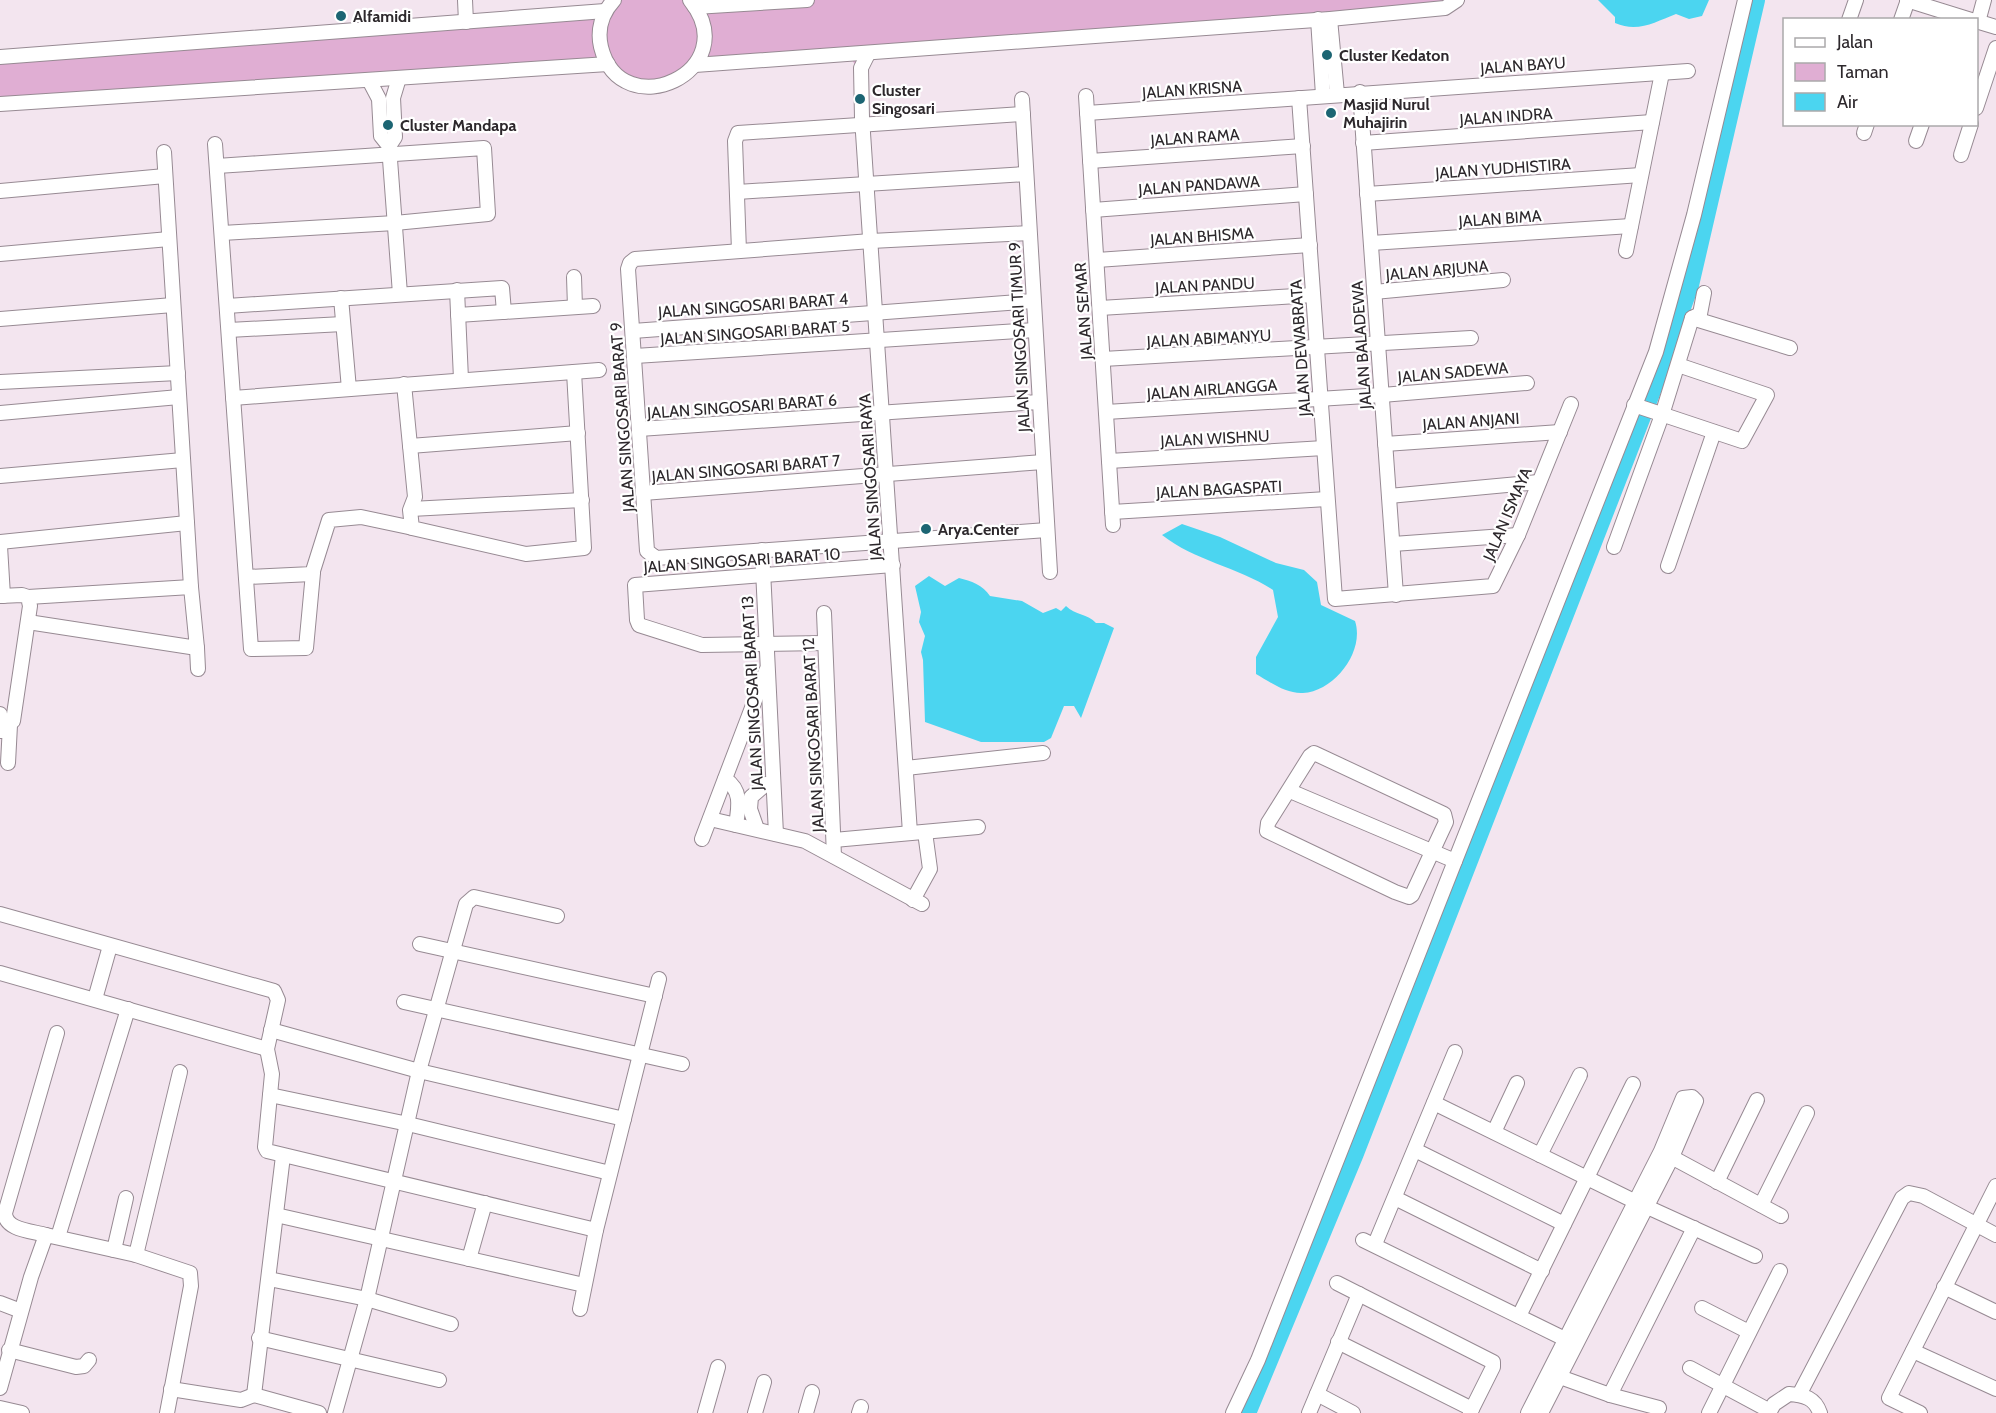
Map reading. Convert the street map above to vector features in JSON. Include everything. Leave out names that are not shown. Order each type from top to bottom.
[{"type":"street","points":[[465,0],[466,22]]},
{"type":"street","points":[[541,0],[542,15]]},
{"type":"street","points":[[0,57],[466,22],[610,6],[600,40],[608,64],[622,78],[651,87],[671,84],[695,65],[704,36],[692,4],[807,0]]},
{"type":"street","points":[[695,65],[1324,19],[1445,8],[1457,0]]},
{"type":"street","points":[[1233,1413],[1258,1360],[1455,861],[1638,407],[1680,271],[1744,0]]},
{"type":"street","points":[[1850,18],[1856,0]]},
{"type":"street","points":[[1902,18],[1907,0],[1926,3],[1964,18]]},
{"type":"street","points":[[1970,18],[1984,0]]},
{"type":"street","points":[[1324,19],[1330,95]]},
{"type":"street","points":[[1978,22],[1996,27]]},
{"type":"street","points":[[1978,105],[1996,48]]},
{"type":"street","points":[[862,122],[859,68],[867,54]]},
{"type":"street","points":[[849,55],[859,68]]},
{"type":"street","points":[[0,104],[608,64]]},
{"type":"street","name":"JALAN BAYU","points":[[1330,95],[1688,71]]},
{"type":"street","points":[[1626,251],[1662,73]]},
{"type":"street","points":[[386,99],[399,78]]},
{"type":"street","points":[[369,80],[386,99],[395,136],[390,151],[400,294]]},
{"type":"street","name":"JALAN BALADEWA","points":[[1360,92],[1396,595]]},
{"type":"street","name":"JALAN KRISNA","points":[[1087,113],[1330,95]]},
{"type":"street","name":"JALAN SEMAR","points":[[1086,96],[1112,518]]},
{"type":"street","name":"JALAN DEWABRATA","points":[[1299,98],[1333,597]]},
{"type":"street","name":"JALAN SINGOSARI TIMUR 9","points":[[1022,99],[1050,572]]},
{"type":"street","points":[[1023,114],[862,122],[741,132],[736,136],[735,151],[739,251],[1029,233]]},
{"type":"street","name":"JALAN SINGOSARI RAYA","points":[[862,122],[872,241],[910,833]]},
{"type":"street","name":"JALAN INDRA","points":[[1364,143],[1652,122]]},
{"type":"street","points":[[1916,141],[1921,126]]},
{"type":"street","points":[[1961,155],[1970,126]]},
{"type":"street","points":[[215,144],[251,650],[306,648],[313,573],[329,520],[361,517],[526,554],[584,548],[574,372]]},
{"type":"street","points":[[217,166],[484,145],[488,214],[395,223],[222,233]]},
{"type":"street","name":"JALAN RAMA","points":[[1090,160],[1303,146]]},
{"type":"street","points":[[164,152],[198,669]]},
{"type":"street","points":[[737,192],[1026,174]]},
{"type":"street","name":"JALAN YUDHISTIRA","points":[[1367,194],[1641,175]]},
{"type":"street","points":[[0,191],[165,176]]},
{"type":"street","name":"JALAN PANDAWA","points":[[1094,210],[1306,194]]},
{"type":"street","name":"JALAN BIMA","points":[[1371,243],[1631,226]]},
{"type":"street","points":[[0,254],[169,239]]},
{"type":"street","name":"JALAN BHISMA","points":[[1097,260],[1310,245]]},
{"type":"street","name":"JALAN SINGOSARI BARAT 9","points":[[739,251],[635,259],[630,263],[628,269],[647,551],[656,558],[762,550]]},
{"type":"street","points":[[574,277],[575,307]]},
{"type":"street","name":"JALAN ARJUNA","points":[[1374,292],[1503,280]]},
{"type":"street","points":[[227,306],[502,288],[504,312]]},
{"type":"street","points":[[457,291],[461,379]]},
{"type":"street","points":[[1614,547],[1662,415],[1692,318],[1700,314],[1704,293]]},
{"type":"street","name":"JALAN PANDU","points":[[1100,308],[1313,295]]},
{"type":"street","points":[[341,298],[349,389]]},
{"type":"street","name":"JALAN SINGOSARI BARAT 4","points":[[633,331],[1033,301]]},
{"type":"street","points":[[0,319],[173,305]]},
{"type":"street","points":[[458,315],[593,306]]},
{"type":"street","points":[[1692,318],[1790,348]]},
{"type":"street","points":[[229,330],[343,324]]},
{"type":"street","name":"JALAN SINGOSARI BARAT 5","points":[[635,356],[1035,330]]},
{"type":"street","name":"JALAN ABIMANYU","points":[[1103,359],[1317,349],[1472,338]]},
{"type":"street","points":[[1638,407],[1742,441],[1767,395],[1678,366]]},
{"type":"street","points":[[233,398],[599,370]]},
{"type":"street","points":[[0,382],[178,373]]},
{"type":"street","name":"JALAN SADEWA","points":[[1320,399],[1527,382]]},
{"type":"street","points":[[404,384],[415,497],[411,509],[413,528]]},
{"type":"street","points":[[0,413],[179,397]]},
{"type":"street","name":"JALAN AIRLANGGA","points":[[1106,412],[1320,399]]},
{"type":"street","name":"JALAN SINGOSARI BARAT 6","points":[[639,429],[1039,402]]},
{"type":"street","name":"JALAN ISMAYA","points":[[1333,597],[1338,600],[1493,586],[1518,535],[1571,404]]},
{"type":"street","name":"JALAN ANJANI","points":[[1385,444],[1560,432]]},
{"type":"street","points":[[1668,566],[1714,432]]},
{"type":"street","points":[[410,446],[578,433]]},
{"type":"street","name":"JALAN WISHNU","points":[[1109,461],[1324,448]]},
{"type":"street","points":[[0,476],[183,460]]},
{"type":"street","name":"JALAN SINGOSARI BARAT 7","points":[[643,493],[1043,462]]},
{"type":"street","points":[[1389,496],[1539,482]]},
{"type":"street","name":"JALAN BAGASPATI","points":[[1112,518],[1327,499]]},
{"type":"street","points":[[411,509],[582,500]]},
{"type":"street","points":[[187,523],[0,544],[1,596],[28,597],[191,587]]},
{"type":"street","points":[[762,550],[1047,530]]},
{"type":"street","points":[[1393,544],[1518,535]]},
{"type":"street","name":"JALAN SINGOSARI BARAT 13","points":[[762,550],[776,834]]},
{"type":"street","name":"JALAN SINGOSARI BARAT 10","points":[[766,644],[702,645],[647,628],[637,620],[635,585],[893,565]]},
{"type":"street","points":[[246,577],[313,573]]},
{"type":"street","points":[[4,729],[28,621],[30,606],[28,597]]},
{"type":"street","name":"JALAN SINGOSARI BARAT 12","points":[[824,613],[834,856]]},
{"type":"street","points":[[28,621],[197,648]]},
{"type":"street","points":[[766,644],[825,643]]},
{"type":"street","points":[[702,839],[768,666]]},
{"type":"street","points":[[0,714],[8,763]]},
{"type":"street","points":[[748,719],[757,725],[770,722]]},
{"type":"street","points":[[906,768],[1042,753]]},
{"type":"street","points":[[1317,754],[1444,814],[1446,822],[1433,852],[1412,896],[1395,892],[1269,833],[1268,823],[1310,756],[1317,754]]},
{"type":"street","points":[[725,779],[734,784],[738,793],[736,825]]},
{"type":"street","points":[[757,829],[750,809],[751,797],[766,784],[773,785]]},
{"type":"street","points":[[1290,791],[1455,861]]},
{"type":"street","points":[[710,819],[805,841],[917,902],[930,868],[925,832]]},
{"type":"street","points":[[834,840],[978,827]]},
{"type":"street","points":[[335,1413],[367,1299],[419,1071],[466,904],[471,898],[557,916]]},
{"type":"street","points":[[0,914],[274,991],[278,1000],[267,1049],[272,1066],[265,1149],[282,1156],[596,1230]]},
{"type":"street","points":[[420,944],[655,996]]},
{"type":"street","points":[[95,999],[110,946]]},
{"type":"street","points":[[0,974],[267,1049]]},
{"type":"street","points":[[580,1309],[596,1230],[642,1055],[659,979]]},
{"type":"street","points":[[404,1002],[682,1065]]},
{"type":"street","points":[[0,1387],[7,1343],[52,1236],[128,1009]]},
{"type":"street","points":[[271,1030],[419,1071],[624,1119]]},
{"type":"street","points":[[57,1033],[4,1213],[6,1221],[11,1225],[52,1236],[136,1255],[190,1273],[167,1413]]},
{"type":"street","points":[[1455,1052],[1395,1198],[1369,1242],[1570,1342]]},
{"type":"street","points":[[136,1255],[180,1072]]},
{"type":"street","points":[[1540,1155],[1580,1075]]},
{"type":"street","points":[[1494,1132],[1517,1083]]},
{"type":"street","points":[[1519,1316],[1633,1084]]},
{"type":"street","points":[[270,1095],[408,1124],[610,1173]]},
{"type":"street","points":[[1716,1182],[1758,1100]]},
{"type":"street","points":[[1434,1103],[1587,1178],[1755,1256]]},
{"type":"street","points":[[1761,1205],[1807,1113]]},
{"type":"street","points":[[1415,1150],[1564,1224]]},
{"type":"street","points":[[1528,1413],[1570,1342],[1666,1154],[1781,1216]]},
{"type":"street","points":[[254,1395],[282,1156]]},
{"type":"street","points":[[1920,1413],[1889,1398],[1996,1186]]},
{"type":"street","points":[[1799,1395],[1902,1198],[1909,1193],[1923,1196],[1996,1235]]},
{"type":"street","points":[[114,1250],[126,1198]]},
{"type":"street","points":[[1395,1198],[1542,1271]]},
{"type":"street","points":[[469,1259],[485,1203]]},
{"type":"street","points":[[276,1215],[584,1285]]},
{"type":"street","points":[[1610,1395],[1694,1228]]},
{"type":"street","points":[[1709,1413],[1780,1271]]},
{"type":"street","points":[[269,1279],[367,1299],[452,1324]]},
{"type":"street","points":[[1337,1283],[1493,1362],[1471,1411],[1338,1342]]},
{"type":"street","points":[[1944,1287],[1996,1312]]},
{"type":"street","points":[[1309,1413],[1359,1294]]},
{"type":"street","points":[[0,1303],[21,1311]]},
{"type":"street","points":[[1702,1308],[1749,1332]]},
{"type":"street","points":[[259,1338],[439,1380]]},
{"type":"street","points":[[1541,1413],[1560,1377],[1570,1342]]},
{"type":"street","points":[[7,1343],[76,1367],[84,1366],[89,1360]]},
{"type":"street","points":[[1912,1351],[1996,1389]]},
{"type":"street","points":[[705,1413],[718,1367]]},
{"type":"street","points":[[1690,1368],[1770,1412],[1774,1404],[1789,1394],[1799,1395],[1817,1404],[1820,1413]]},
{"type":"street","points":[[1560,1377],[1610,1395],[1659,1408]]},
{"type":"street","points":[[755,1413],[764,1382]]},
{"type":"street","points":[[171,1389],[240,1400],[254,1395],[318,1413]]},
{"type":"street","points":[[806,1413],[812,1392]]},
{"type":"street","points":[[1317,1394],[1353,1413]]},
{"type":"street","points":[[0,1408],[22,1413]]},
{"type":"green space","points":[[614,0],[690,0],[695,7],[807,0],[1457,0],[1454,3],[868,54],[857,68],[849,55],[695,65],[651,87],[608,64],[0,104],[0,57],[605,11]]},
{"type":"green space","points":[[1745,0],[1754,0],[1688,285],[1651,388],[1397,1040],[1245,1413],[1233,1413],[1656,352]]},
{"type":"water","points":[[1598,0],[1709,0],[1702,16],[1689,19],[1676,14],[1654,23],[1631,27],[1615,23],[1615,17]]},
{"type":"water","points":[[1182,524],[1220,537],[1276,563],[1304,570],[1317,582],[1321,605],[1355,621],[1356,645],[1345,668],[1326,685],[1315,691],[1303,693],[1290,692],[1256,674],[1256,657],[1278,617],[1273,590],[1246,575],[1202,558],[1162,535]]},
{"type":"water","points":[[929,576],[945,586],[959,578],[980,586],[990,596],[1022,601],[1043,613],[1056,608],[1061,611],[1066,606],[1096,623],[1104,623],[1114,628],[1081,718],[1074,706],[1064,706],[1051,738],[1044,742],[981,742],[925,722],[921,652],[925,636],[919,622],[921,612],[915,586]]},
{"type":"waterway","points":[[1245,1413],[1353,1153],[1651,388],[1688,285],[1754,0]]},
{"type":"place","name":"Alfamidi","points":[[341,16]]},
{"type":"place","name":"Cluster Kedaton","points":[[1327,55]]},
{"type":"place","name":"Cluster Singosari","points":[[860,99]]},
{"type":"place","name":"Masjid Nurul Muhajirin","points":[[1331,113]]},
{"type":"place","name":"Cluster Mandapa","points":[[388,125]]},
{"type":"place","name":"Arya.Center","points":[[926,529]]}]
